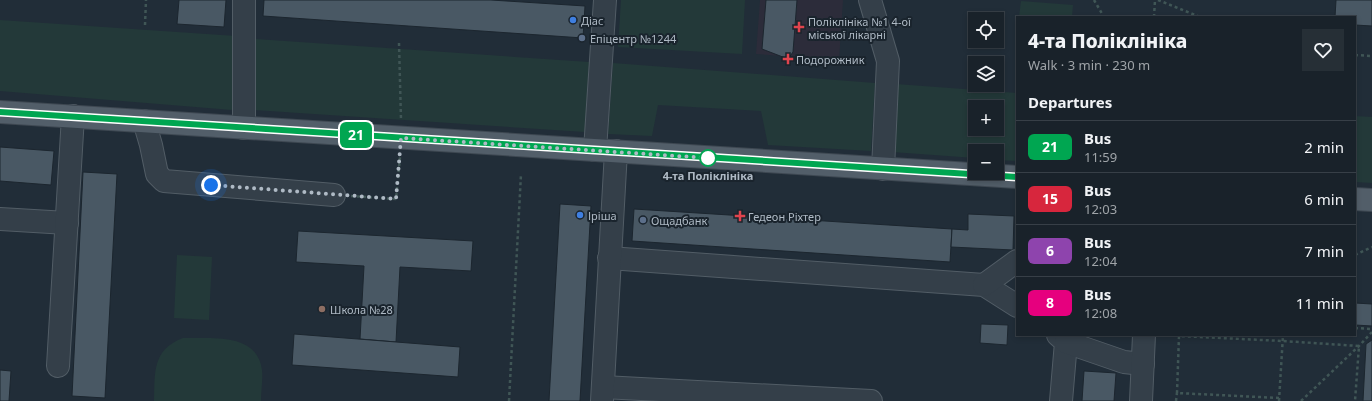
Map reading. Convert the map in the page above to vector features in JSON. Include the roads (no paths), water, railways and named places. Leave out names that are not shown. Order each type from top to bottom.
[{"type":"main road","points":[[0,112],[1016,177]]},
{"type":"main road","points":[[1356,199],[1372,200]]},
{"type":"street","points":[[244,0],[244,128]]},
{"type":"street","points":[[605,0],[605,151],[609,258],[602,394],[871,401]]},
{"type":"street","points":[[870,0],[888,61],[883,169]]},
{"type":"street","points":[[58,366],[73,116]]},
{"type":"street","points":[[144,121],[157,174],[164,181],[334,195]]},
{"type":"street","points":[[0,219],[67,223]]},
{"type":"street","points":[[609,258],[984,285],[1016,305]]},
{"type":"street","points":[[984,285],[1016,262]]},
{"type":"street","points":[[1141,401],[1144,336]]},
{"type":"street","points":[[1060,401],[1062,338],[1124,362],[1143,364]]},
{"type":"place","name":"Діас","points":[[573,20]]},
{"type":"place","name":"Поліклініка №1 4-ої міської лікарні","points":[[799,27]]},
{"type":"place","name":"Епіцентр №1244","points":[[582,38]]},
{"type":"place","name":"Подорожник","points":[[788,59]]},
{"type":"place","name":"4-та Поліклініка","points":[[708,158]]},
{"type":"place","name":"Іріша","points":[[580,215]]},
{"type":"place","name":"Гедеон Ріхтер","points":[[740,216]]},
{"type":"place","name":"Ощадбанк","points":[[643,220]]},
{"type":"place","name":"Школа №28","points":[[322,309]]}]
